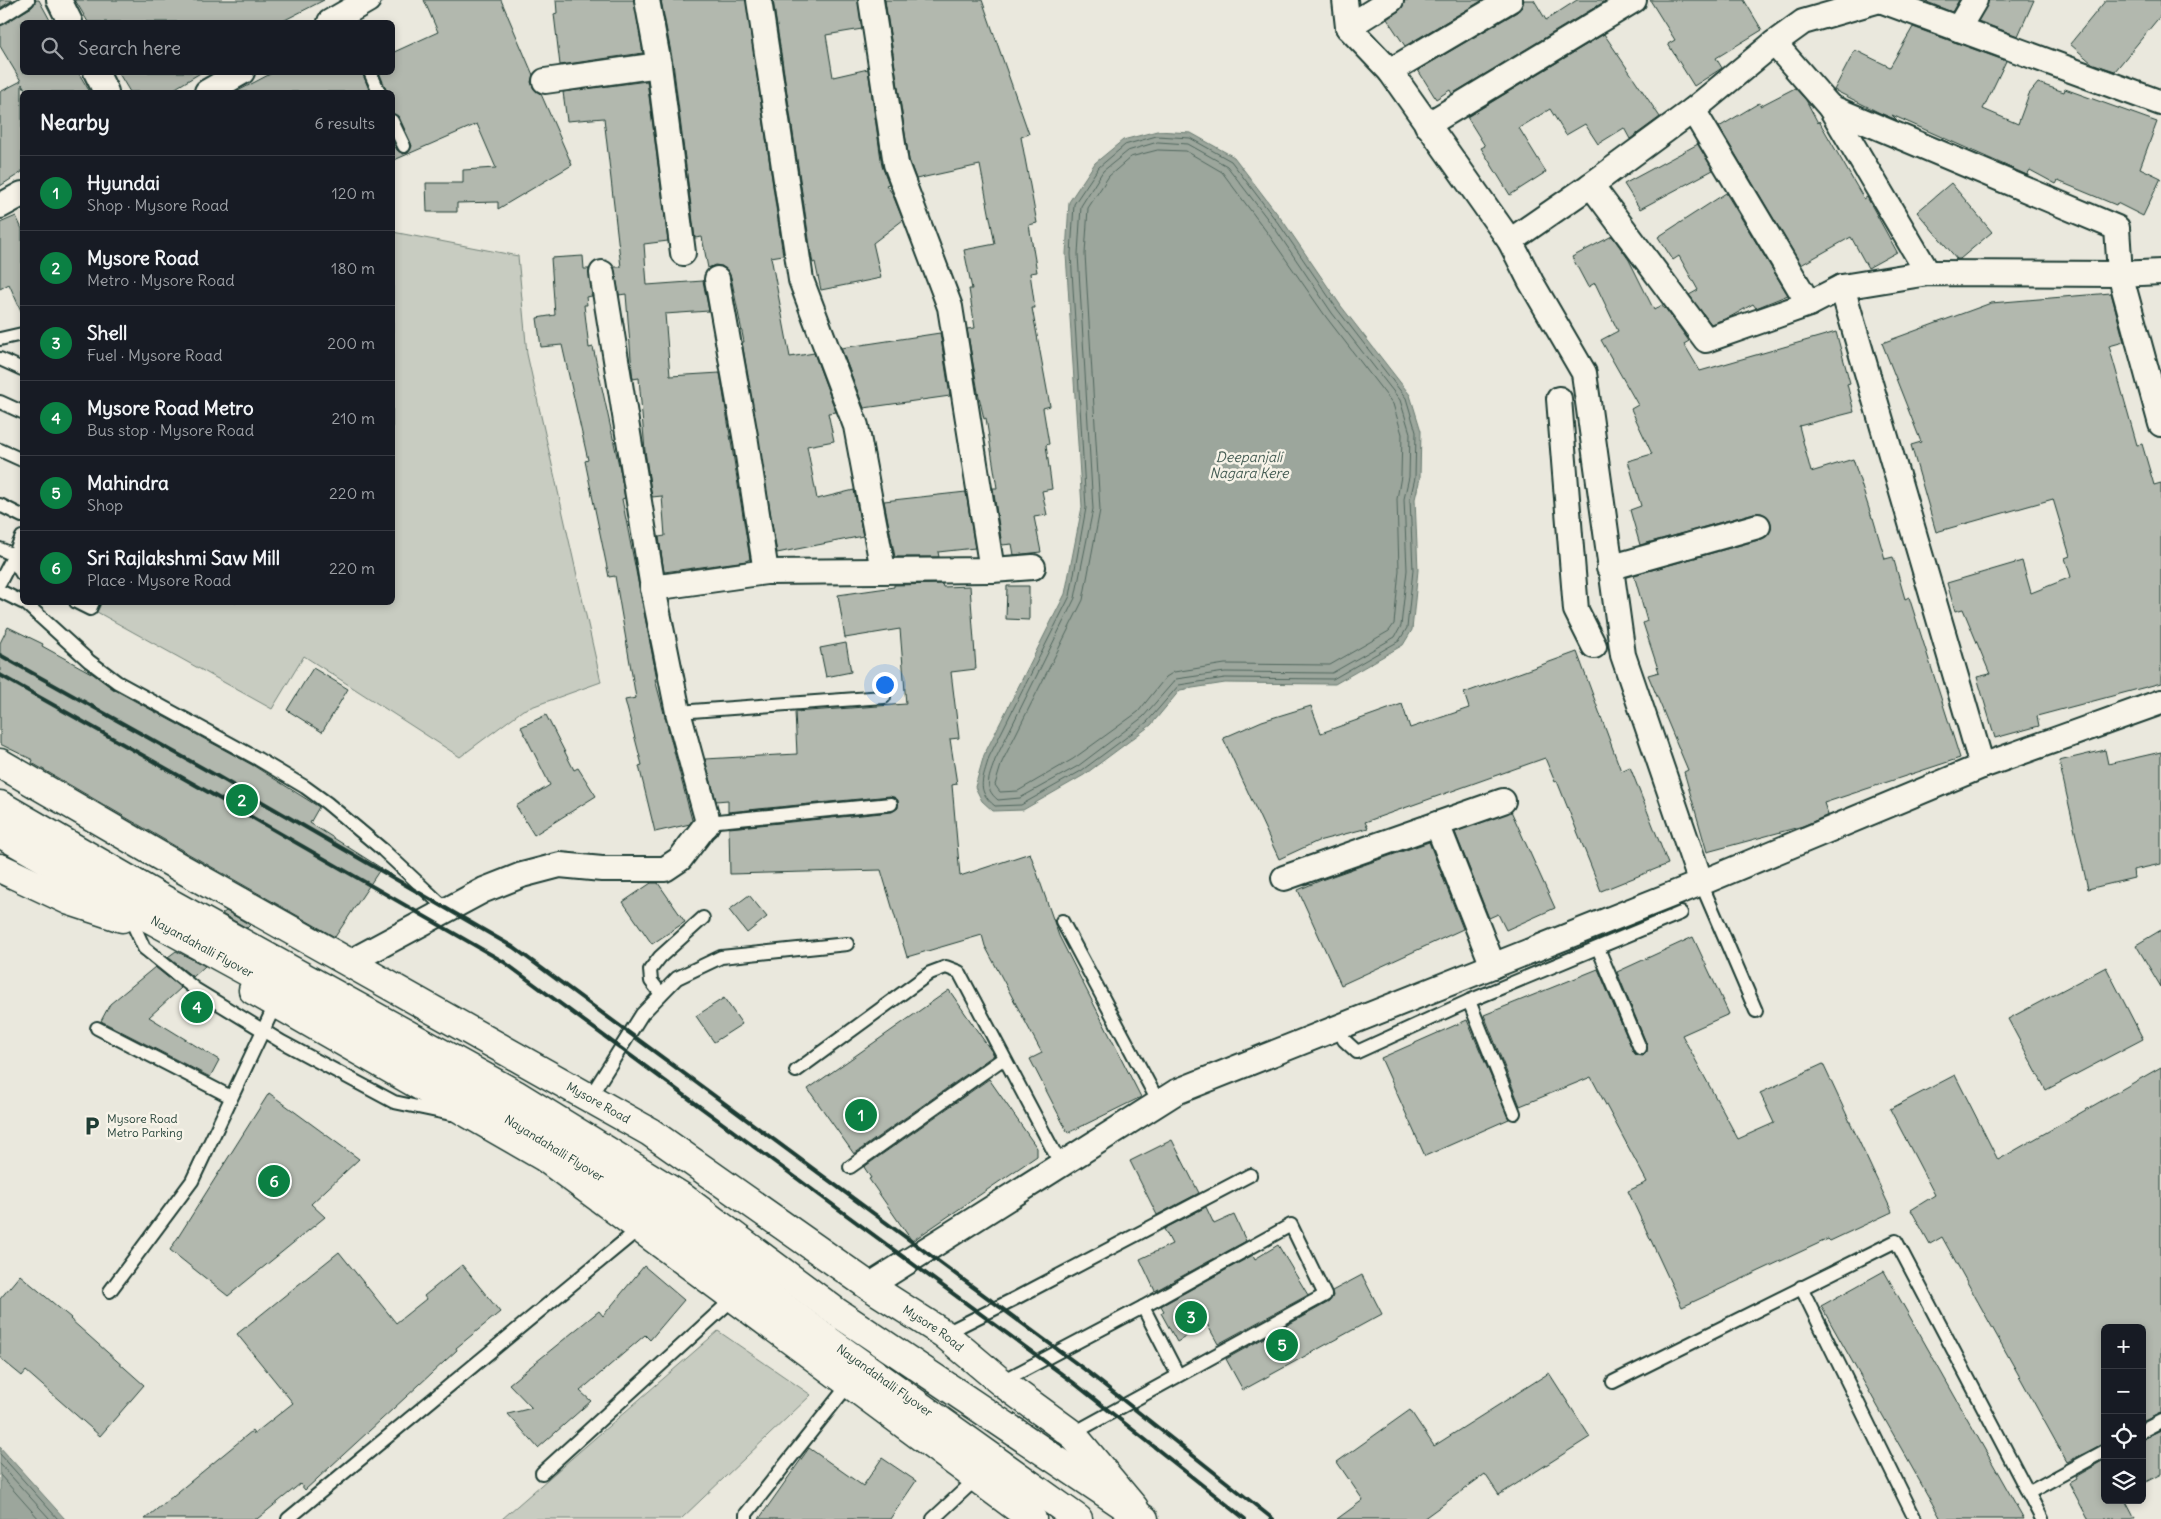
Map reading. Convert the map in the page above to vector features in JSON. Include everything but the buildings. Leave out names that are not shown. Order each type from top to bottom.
[{"type":"main road","name":"Mysore Road","points":[[0,763],[179,867],[650,1132],[869,1286],[944,1334],[1001,1382],[1072,1434],[1143,1518]]},
{"type":"main road","name":"Nayandahalli Flyover","points":[[0,805],[152,893],[515,1094],[675,1208],[835,1312],[1056,1462]]},
{"type":"main road","name":"Nayandahalli Flyover","points":[[0,833],[141,914],[366,1037],[505,1118],[675,1208],[822,1336],[1076,1518]]},
{"type":"main road","points":[[0,843],[128,921],[276,1003],[544,1157],[1032,1519]]},
{"type":"main road","points":[[0,868],[70,901],[128,921]]},
{"type":"main road","name":"Mysore Road","points":[[1056,1462],[1143,1518]]},
{"type":"street","points":[[58,0],[69,20]]},
{"type":"street","points":[[339,15],[368,0]]},
{"type":"street","points":[[647,0],[660,64],[683,252]]},
{"type":"street","points":[[759,0],[801,280],[856,426],[883,570]]},
{"type":"street","points":[[871,0],[896,164],[950,306],[992,570]]},
{"type":"street","points":[[1345,0],[1348,27],[1390,71],[1510,241],[1531,282],[1584,373],[1609,568],[1623,655],[1702,882]]},
{"type":"street","points":[[1348,27],[1391,0]]},
{"type":"street","points":[[1390,71],[1510,0]]},
{"type":"street","points":[[1427,125],[1634,0]]},
{"type":"street","points":[[1510,241],[1591,185],[1693,110],[1774,43],[1803,22],[1880,0],[2161,103]]},
{"type":"street","points":[[1958,29],[1975,0]]},
{"type":"street","points":[[1774,43],[1830,107],[1928,273]]},
{"type":"street","points":[[544,81],[660,64]]},
{"type":"street","points":[[98,75],[105,90]]},
{"type":"street","points":[[210,90],[237,75]]},
{"type":"street","points":[[1830,107],[2117,228],[2120,274],[2161,424]]},
{"type":"street","points":[[1693,110],[1808,304]]},
{"type":"street","points":[[1591,185],[1706,340],[1808,304],[1842,287],[1928,273],[2120,274],[2161,272]]},
{"type":"street","points":[[0,206],[20,195]]},
{"type":"street","points":[[350,962],[492,887],[522,875],[560,865],[602,870],[665,869],[680,859],[707,824],[678,712],[653,588],[602,274]]},
{"type":"street","points":[[717,279],[766,572]]},
{"type":"street","points":[[1842,287],[1982,766]]},
{"type":"street","points":[[1559,399],[1576,610],[1594,646]]},
{"type":"street","points":[[1609,568],[1758,526]]},
{"type":"street","points":[[653,588],[766,572],[1033,568]]},
{"type":"street","points":[[869,1286],[1176,1092],[1702,882],[1982,766],[2161,702]]},
{"type":"street","points":[[1284,878],[1503,801]]},
{"type":"street","points":[[1437,824],[1493,966]]},
{"type":"lane","points":[[0,18],[28,0]]},
{"type":"lane","points":[[372,75],[379,90]]},
{"type":"lane","points":[[395,127],[404,146]]},
{"type":"lane","points":[[0,339],[20,334]]},
{"type":"lane","points":[[0,359],[20,368]]},
{"type":"lane","points":[[0,402],[20,411]]},
{"type":"lane","points":[[0,450],[20,459]]},
{"type":"lane","points":[[0,505],[20,515]]},
{"type":"lane","points":[[0,582],[20,542]]},
{"type":"lane","points":[[0,549],[14,555]]},
{"type":"lane","points":[[14,555],[16,565],[20,571]]},
{"type":"lane","points":[[0,591],[20,601]]},
{"type":"lane","points":[[26,605],[88,661],[117,682],[258,759],[320,797],[383,850],[447,910]]},
{"type":"lane","points":[[82,605],[90,609],[92,605]]},
{"type":"lane","points":[[678,712],[884,697]]},
{"type":"lane","points":[[707,824],[892,804]]},
{"type":"lane","points":[[1702,882],[1756,1011]]},
{"type":"lane","points":[[1340,1027],[1344,1040],[1357,1052],[1469,1001],[1681,913]]},
{"type":"lane","points":[[661,994],[651,981],[650,970],[660,957],[703,918]]},
{"type":"lane","points":[[128,921],[144,948],[195,988],[263,1030],[394,1102],[481,1121]]},
{"type":"lane","points":[[1062,921],[1159,1103]]},
{"type":"lane","points":[[590,1097],[642,1014],[677,978],[721,957],[846,944]]},
{"type":"lane","points":[[1598,948],[1640,1048]]},
{"type":"lane","points":[[796,1071],[930,974],[946,967],[959,972],[1061,1165]]},
{"type":"lane","points":[[1469,1001],[1514,1113]]},
{"type":"lane","points":[[110,1291],[192,1181],[276,1003]]},
{"type":"lane","points":[[97,1028],[231,1097]]},
{"type":"lane","points":[[850,1167],[1004,1058]]},
{"type":"lane","points":[[944,1334],[1250,1174]]},
{"type":"lane","points":[[1001,1382],[1143,1307],[1291,1225],[1325,1295],[1072,1434]]},
{"type":"lane","points":[[288,1519],[640,1228]]},
{"type":"lane","points":[[1613,1382],[1896,1241],[2042,1519]]},
{"type":"lane","points":[[1801,1287],[1915,1519]]},
{"type":"lane","points":[[542,1473],[735,1298]]},
{"type":"lane","points":[[1143,1307],[1178,1375]]},
{"type":"lane","points":[[746,1519],[746,1514],[848,1384]]},
{"type":"lane","points":[[2146,1429],[2161,1421]]},
{"type":"lane","points":[[2028,1493],[2101,1453]]},
{"type":"lane","points":[[932,1519],[977,1478]]},
{"type":"shaded area","points":[[395,232],[518,256],[527,354],[601,682],[523,710],[460,757],[304,656],[272,709],[97,612],[100,605],[395,605]]},
{"type":"shaded area","points":[[718,1331],[811,1395],[681,1519],[502,1519]]},
{"type":"water","name":"Deepanjali Nagara Kere","points":[[1157,131],[1191,133],[1234,157],[1285,224],[1341,306],[1410,395],[1421,431],[1420,478],[1415,499],[1418,570],[1412,630],[1403,645],[1335,684],[1225,683],[1180,690],[1151,725],[1084,775],[1023,810],[993,811],[982,801],[975,787],[984,755],[1065,594],[1082,507],[1066,254],[1069,202],[1095,163],[1123,140]]},
{"type":"water","points":[[0,1447],[65,1519],[0,1519]]},
{"type":"railway","points":[[0,655],[217,776],[513,947],[1084,1369],[1273,1519]]},
{"type":"railway","points":[[0,675],[504,962],[1074,1383],[1245,1519]]},
{"type":"place","name":"Mysore Road","points":[[242,800]]},
{"type":"place","name":"Mysore Road Metro","points":[[197,1007]]},
{"type":"place","name":"Hyundai","points":[[861,1115]]},
{"type":"place","name":"Mysore Road Metro Parking","points":[[92,1126]]},
{"type":"place","name":"Sri Rajlakshmi Saw Mill","points":[[274,1181]]},
{"type":"place","name":"Shell","points":[[1191,1317]]},
{"type":"place","name":"Mahindra","points":[[1282,1345]]}]
